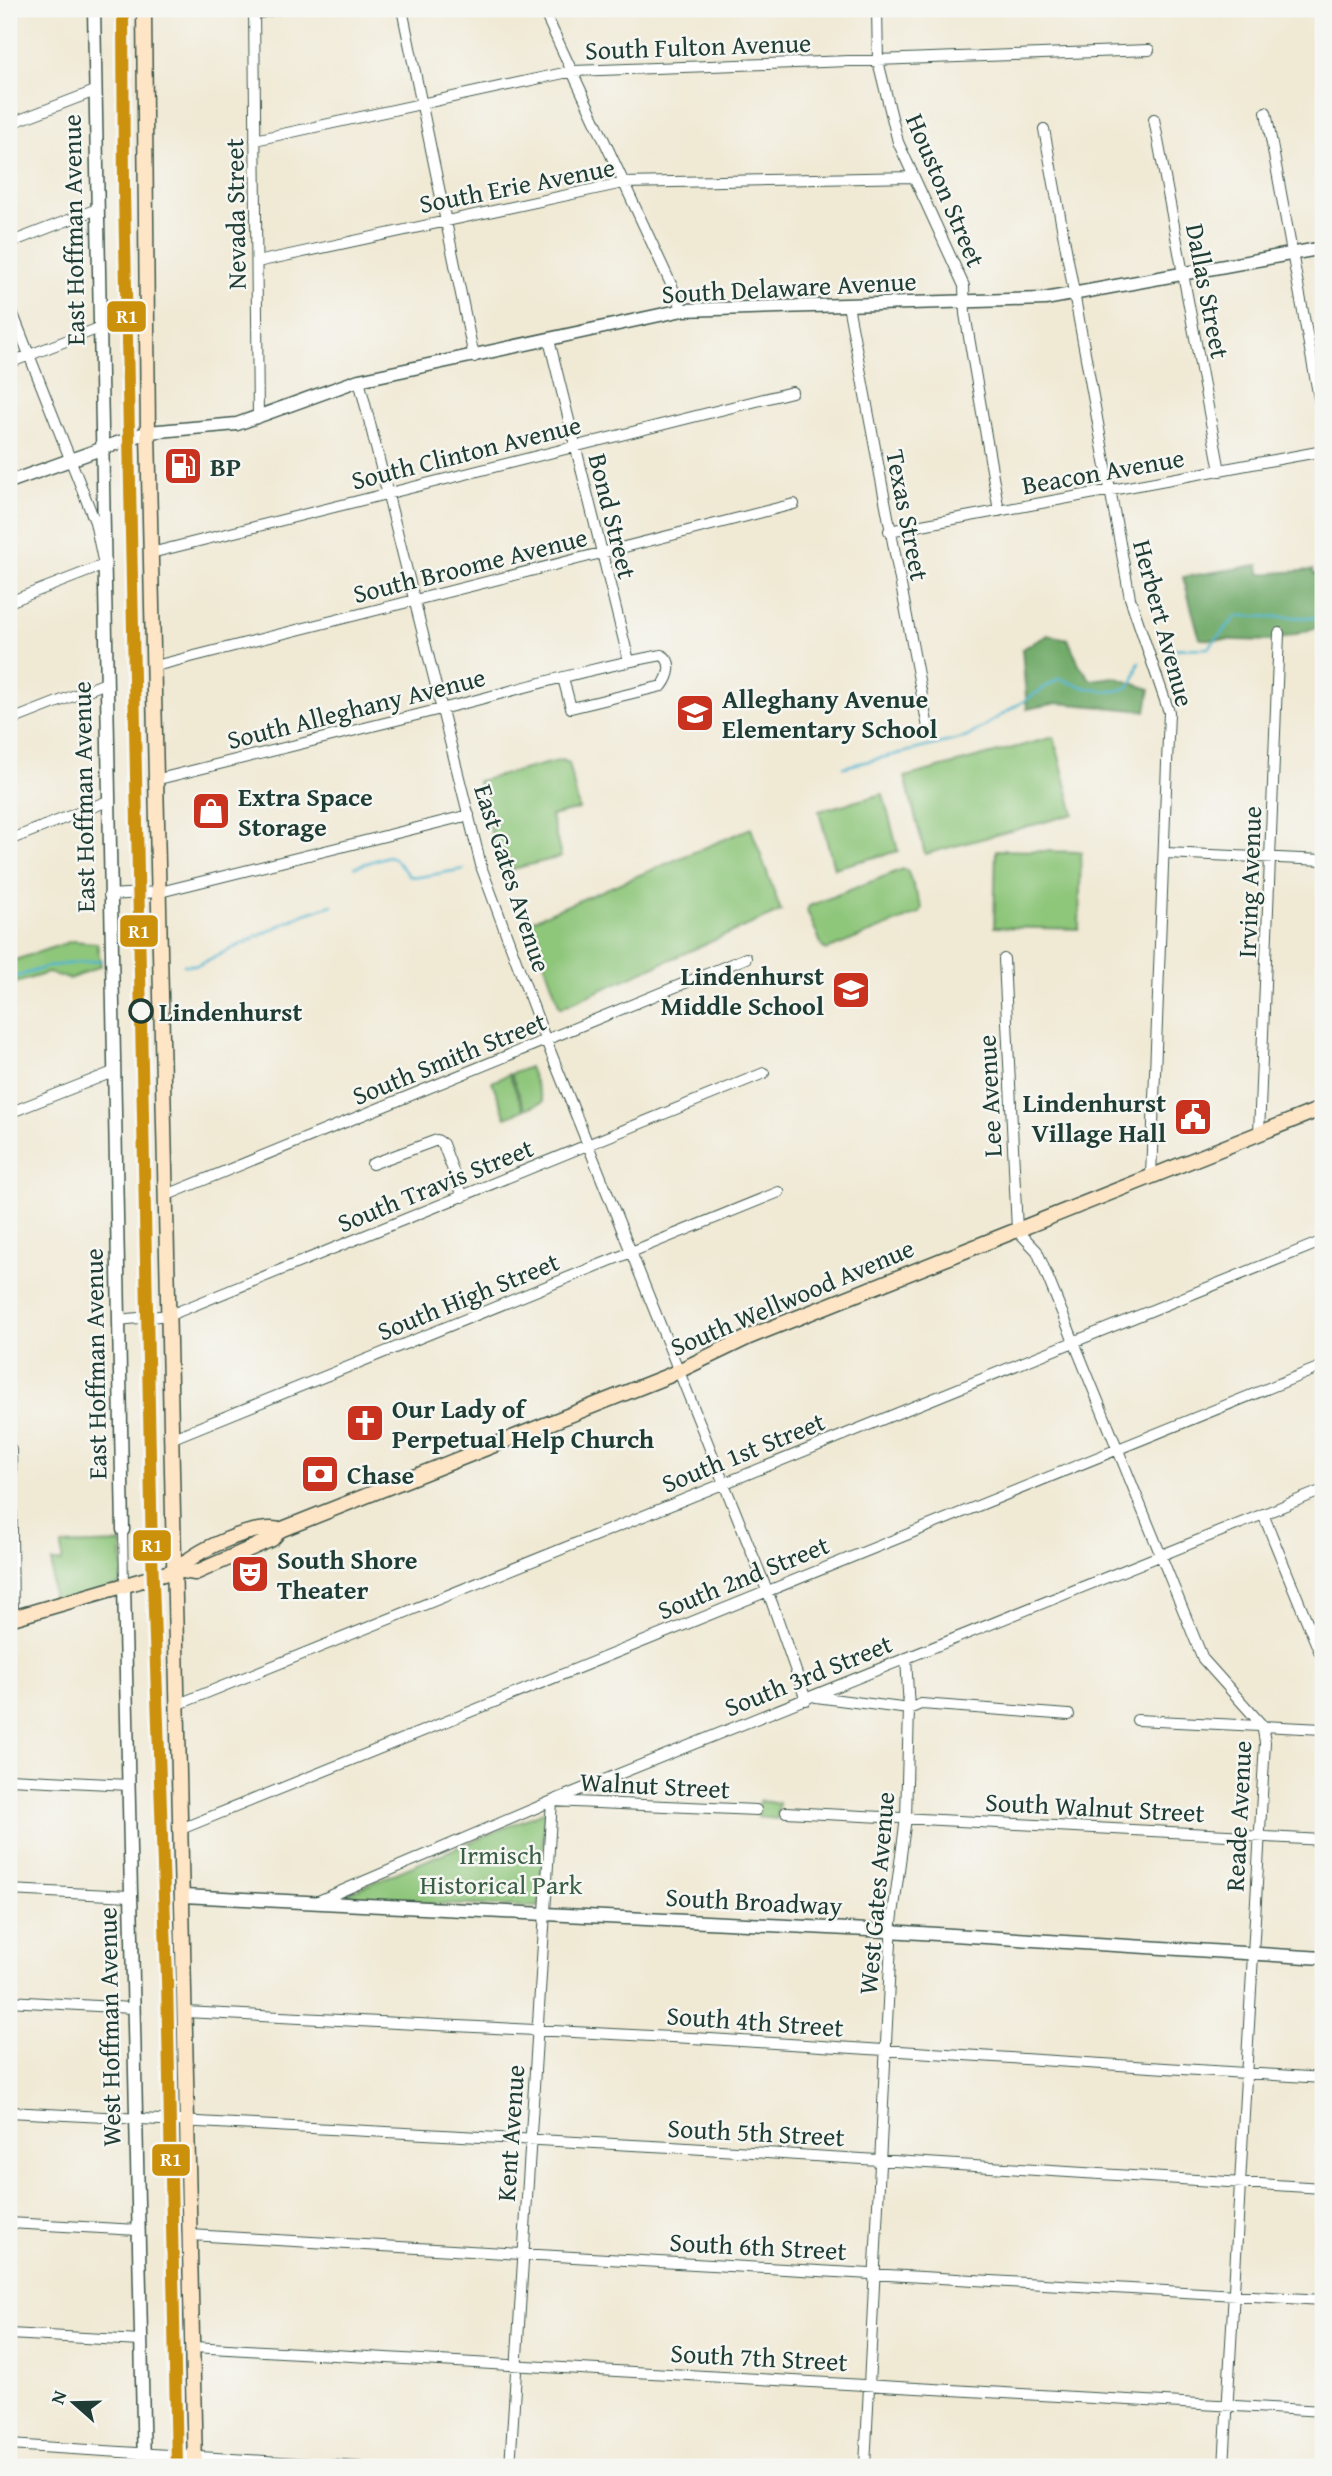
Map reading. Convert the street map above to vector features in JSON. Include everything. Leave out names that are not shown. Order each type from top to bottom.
[{"type":"main road","points":[[144,9],[148,432],[159,779],[195,2463]]},
{"type":"main road","name":"South Wellwood Avenue","points":[[11,1618],[177,1570],[191,1555],[268,1527],[280,1530],[677,1372],[749,1337],[1323,1108]]},
{"type":"street","name":"East Hoffman Avenue","points":[[94,9],[124,1585]]},
{"type":"street","points":[[254,11],[279,9]]},
{"type":"street","points":[[402,9],[474,357]]},
{"type":"street","points":[[543,9],[683,310]]},
{"type":"street","name":"Houston Street","points":[[877,9],[878,61],[898,142],[964,286],[964,303],[999,511]]},
{"type":"street","name":"Nevada Street","points":[[254,11],[258,418]]},
{"type":"street","name":"South Fulton Avenue","points":[[256,140],[573,71],[1149,50]]},
{"type":"street","points":[[9,124],[95,91]]},
{"type":"street","points":[[1266,112],[1323,420]]},
{"type":"street","name":"Dallas Street","points":[[1154,119],[1220,471]]},
{"type":"street","name":"Herbert Avenue","points":[[1044,129],[1130,598],[1170,712],[1151,1176]]},
{"type":"street","name":"South Erie Avenue","points":[[257,262],[624,183],[914,177]]},
{"type":"street","points":[[9,243],[97,209]]},
{"type":"street","name":"South Delaware Avenue","points":[[9,482],[148,432],[237,424],[359,380],[683,310],[1045,299],[1323,248]]},
{"type":"street","points":[[9,304],[95,522],[104,565],[9,602]]},
{"type":"street","name":"Texas Street","points":[[848,305],[929,733]]},
{"type":"street","points":[[9,363],[99,328]]},
{"type":"street","name":"Bond Street","points":[[549,340],[629,662]]},
{"type":"street","name":"East Gates Avenue","points":[[359,380],[482,869],[546,1042],[677,1372]]},
{"type":"street","name":"South Clinton Avenue","points":[[152,553],[792,392]]},
{"type":"street","name":"Beacon Avenue","points":[[889,531],[1323,451]]},
{"type":"street","name":"South Broome Avenue","points":[[155,666],[794,504]]},
{"type":"street","name":"Irving Avenue","points":[[1259,1133],[1279,633]]},
{"type":"street","name":"South Alleghany Avenue","points":[[159,779],[563,678],[629,662],[665,656],[669,665],[667,680],[662,686],[570,708],[563,678]]},
{"type":"street","points":[[9,721],[106,683]]},
{"type":"street","points":[[9,839],[108,801]]},
{"type":"street","points":[[109,895],[160,892],[469,815]]},
{"type":"street","points":[[1165,853],[1323,860]]},
{"type":"street","name":"South Smith Street","points":[[167,1195],[746,958]]},
{"type":"street","name":"Lee Avenue","points":[[1004,959],[1017,1230]]},
{"type":"street","points":[[9,1113],[113,1072]]},
{"type":"street","name":"South Travis Street","points":[[118,1320],[170,1315],[764,1073]]},
{"type":"street","points":[[372,1164],[437,1140],[443,1144],[463,1197]]},
{"type":"street","name":"South High Street","points":[[173,1437],[779,1192]]},
{"type":"street","name":"Reade Avenue","points":[[1017,1230],[1037,1251],[1203,1659],[1262,1725],[1265,1742],[1224,2467]]},
{"type":"street","name":"South 1st Street","points":[[179,1704],[1323,1241]]},
{"type":"street","name":"South 2nd Street","points":[[181,1829],[767,1589],[1323,1366]]},
{"type":"street","points":[[677,1372],[811,1698],[909,1709],[921,1704],[1069,1715]]},
{"type":"street","points":[[11,1449],[11,1618]]},
{"type":"street","name":"South 3rd Street","points":[[311,1904],[552,1801],[1323,1490]]},
{"type":"street","points":[[1263,1514],[1320,1653]]},
{"type":"street","name":"West Hoffman Avenue","points":[[124,1585],[144,2467]]},
{"type":"street","name":"West Gates Avenue","points":[[865,2467],[892,1931],[906,1818],[909,1709],[906,1658]]},
{"type":"street","points":[[1137,1720],[1323,1729]]},
{"type":"street","points":[[9,1779],[128,1785]]},
{"type":"street","name":"Walnut Street","points":[[552,1801],[755,1810]]},
{"type":"street","name":"Kent Avenue","points":[[510,2467],[552,1801]]},
{"type":"street","points":[[786,1812],[906,1818]]},
{"type":"street","name":"South Walnut Street","points":[[906,1818],[1323,1840]]},
{"type":"street","points":[[9,1890],[130,1896]]},
{"type":"street","name":"South Broadway","points":[[183,1896],[892,1931],[1323,1958]]},
{"type":"street","points":[[9,2001],[132,2008]]},
{"type":"street","name":"South 4th Street","points":[[185,2012],[538,2032],[566,2031],[1323,2078]]},
{"type":"street","name":"South 5th Street","points":[[9,2112],[530,2142],[560,2141],[1323,2188]]},
{"type":"street","points":[[9,2223],[138,2230]]},
{"type":"street","name":"South 6th Street","points":[[190,2235],[1323,2301]]},
{"type":"street","points":[[9,2334],[141,2341]]},
{"type":"street","name":"South 7th Street","points":[[193,2347],[1323,2411]]},
{"type":"street","points":[[9,2445],[144,2452],[195,2463],[360,2467]]},
{"type":"green space","points":[[1259,565],[1260,574],[1313,570],[1314,574],[1323,574],[1323,626],[1273,641],[1200,639],[1183,577]]},
{"type":"green space","points":[[1048,635],[1068,639],[1079,664],[1091,680],[1114,677],[1150,689],[1146,711],[1058,703],[1027,709],[1022,649]]},
{"type":"green space","points":[[1054,737],[1074,814],[925,854],[905,777]]},
{"type":"green space","points":[[562,760],[569,763],[579,809],[551,816],[561,857],[501,872],[478,781]]},
{"type":"green space","points":[[883,794],[898,851],[834,868],[819,811]]},
{"type":"green space","points":[[751,828],[781,911],[560,1008],[530,921]]},
{"type":"green space","points":[[996,850],[1081,852],[1079,929],[994,927]]},
{"type":"green space","points":[[903,869],[907,870],[922,908],[920,913],[827,950],[823,948],[807,911],[809,906]]},
{"type":"green space","points":[[72,941],[97,943],[101,966],[70,979],[48,973],[9,985],[9,962]]},
{"type":"green space","points":[[529,1067],[543,1102],[525,1109],[511,1074]]},
{"type":"green space","points":[[509,1074],[524,1110],[506,1117],[492,1082]]},
{"type":"green space","points":[[122,1543],[123,1584],[52,1605],[52,1562],[62,1562],[62,1545]]},
{"type":"green space","points":[[759,1801],[779,1803],[777,1819],[758,1817]]},
{"type":"green space","name":"Irmisch Historical Park","points":[[545,1811],[539,1907],[329,1901]]},
{"type":"waterway","points":[[1163,649],[1208,648],[1237,616],[1323,618]]},
{"type":"waterway","points":[[844,767],[967,737],[1060,678],[1097,690],[1117,691],[1126,688],[1132,683],[1139,662]]},
{"type":"waterway","points":[[355,867],[388,856],[394,858],[409,876],[419,877],[464,869]]},
{"type":"waterway","points":[[184,965],[198,965],[302,915],[332,905]]},
{"type":"waterway","points":[[9,979],[50,966],[102,960]]},
{"type":"transit line","name":"R1","points":[[123,9],[124,192],[152,1554],[167,1979],[177,2467]]},
{"type":"place","name":"BP","points":[[183,466]]},
{"type":"place","name":"Alleghany Avenue Elementary School","points":[[695,713]]},
{"type":"place","name":"Extra Space Storage","points":[[211,811]]},
{"type":"place","name":"Lindenhurst Middle School","points":[[851,990]]},
{"type":"place","name":"Lindenhurst","points":[[141,1011]]},
{"type":"place","name":"Lindenhurst Village Hall","points":[[1193,1117]]},
{"type":"place","name":"Our Lady of Perpetual Help Church","points":[[365,1423]]},
{"type":"place","name":"Chase","points":[[320,1474]]},
{"type":"place","name":"South Shore Theater","points":[[250,1574]]}]
